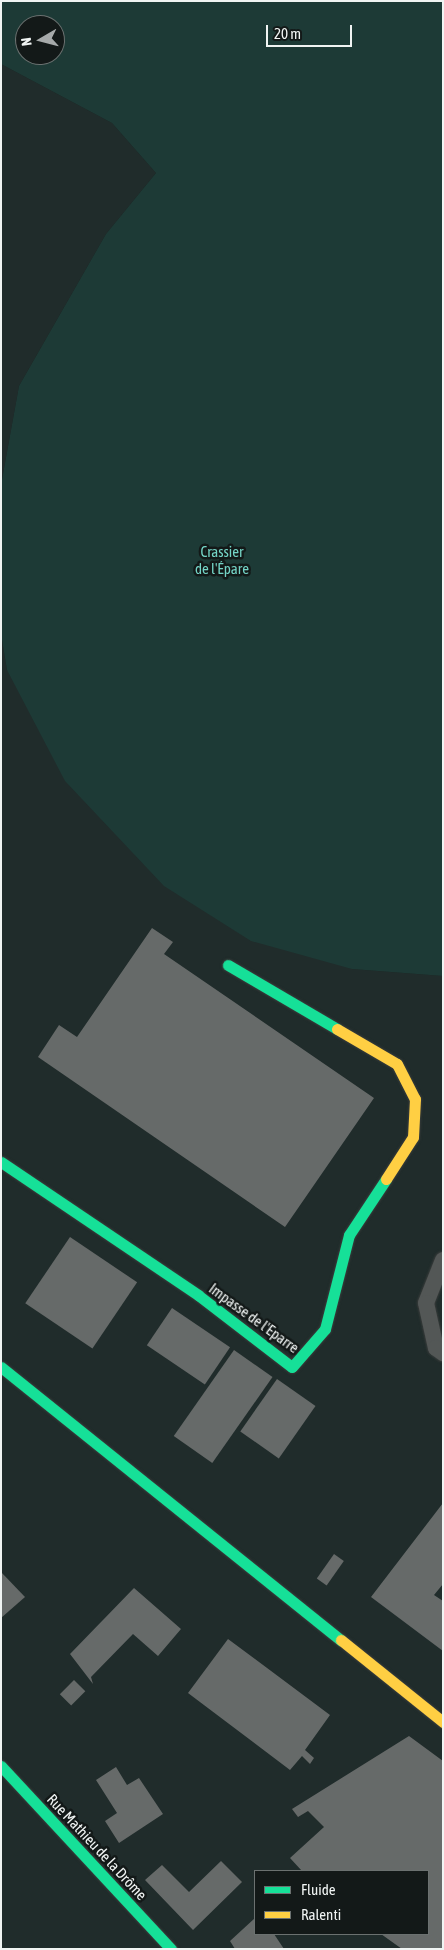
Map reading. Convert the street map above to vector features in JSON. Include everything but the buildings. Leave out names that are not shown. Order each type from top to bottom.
[{"type":"street","name":"Impasse de l'Eparre","points":[[1,1162],[198,1295],[292,1367],[325,1329],[349,1235],[413,1137],[415,1099],[397,1064],[228,965]]},
{"type":"street","points":[[1,1367],[443,1722]]},
{"type":"street","name":"Rue Mathieu de la Drôme","points":[[1,1766],[171,1949]]},
{"type":"lane","points":[[443,1260],[426,1303],[436,1348],[443,1353]]},
{"type":"shaded area","points":[[1,64],[112,123],[156,173],[106,234],[19,386],[1,485]]},
{"type":"shaded area","points":[[1,634],[7,670],[352,969],[443,976],[443,1949],[1,1949]]},
{"type":"green space","name":"Crassier de l'Épare","points":[[1,1],[443,1],[443,976],[352,969],[251,941],[164,886],[65,781],[7,670],[1,634],[1,485],[19,386],[106,234],[156,173],[112,123],[1,64]]},
{"type":"traffic: fast","points":[[228,965],[337,1029]]},
{"type":"traffic: fast","points":[[1,1162],[198,1295],[292,1367],[325,1329],[349,1235],[386,1179]]},
{"type":"traffic: fast","points":[[1,1367],[341,1640]]},
{"type":"traffic: fast","points":[[1,1766],[171,1949]]},
{"type":"traffic: slow","points":[[337,1029],[397,1064],[415,1099],[413,1137],[386,1179]]},
{"type":"traffic: slow","points":[[341,1640],[443,1722]]}]
